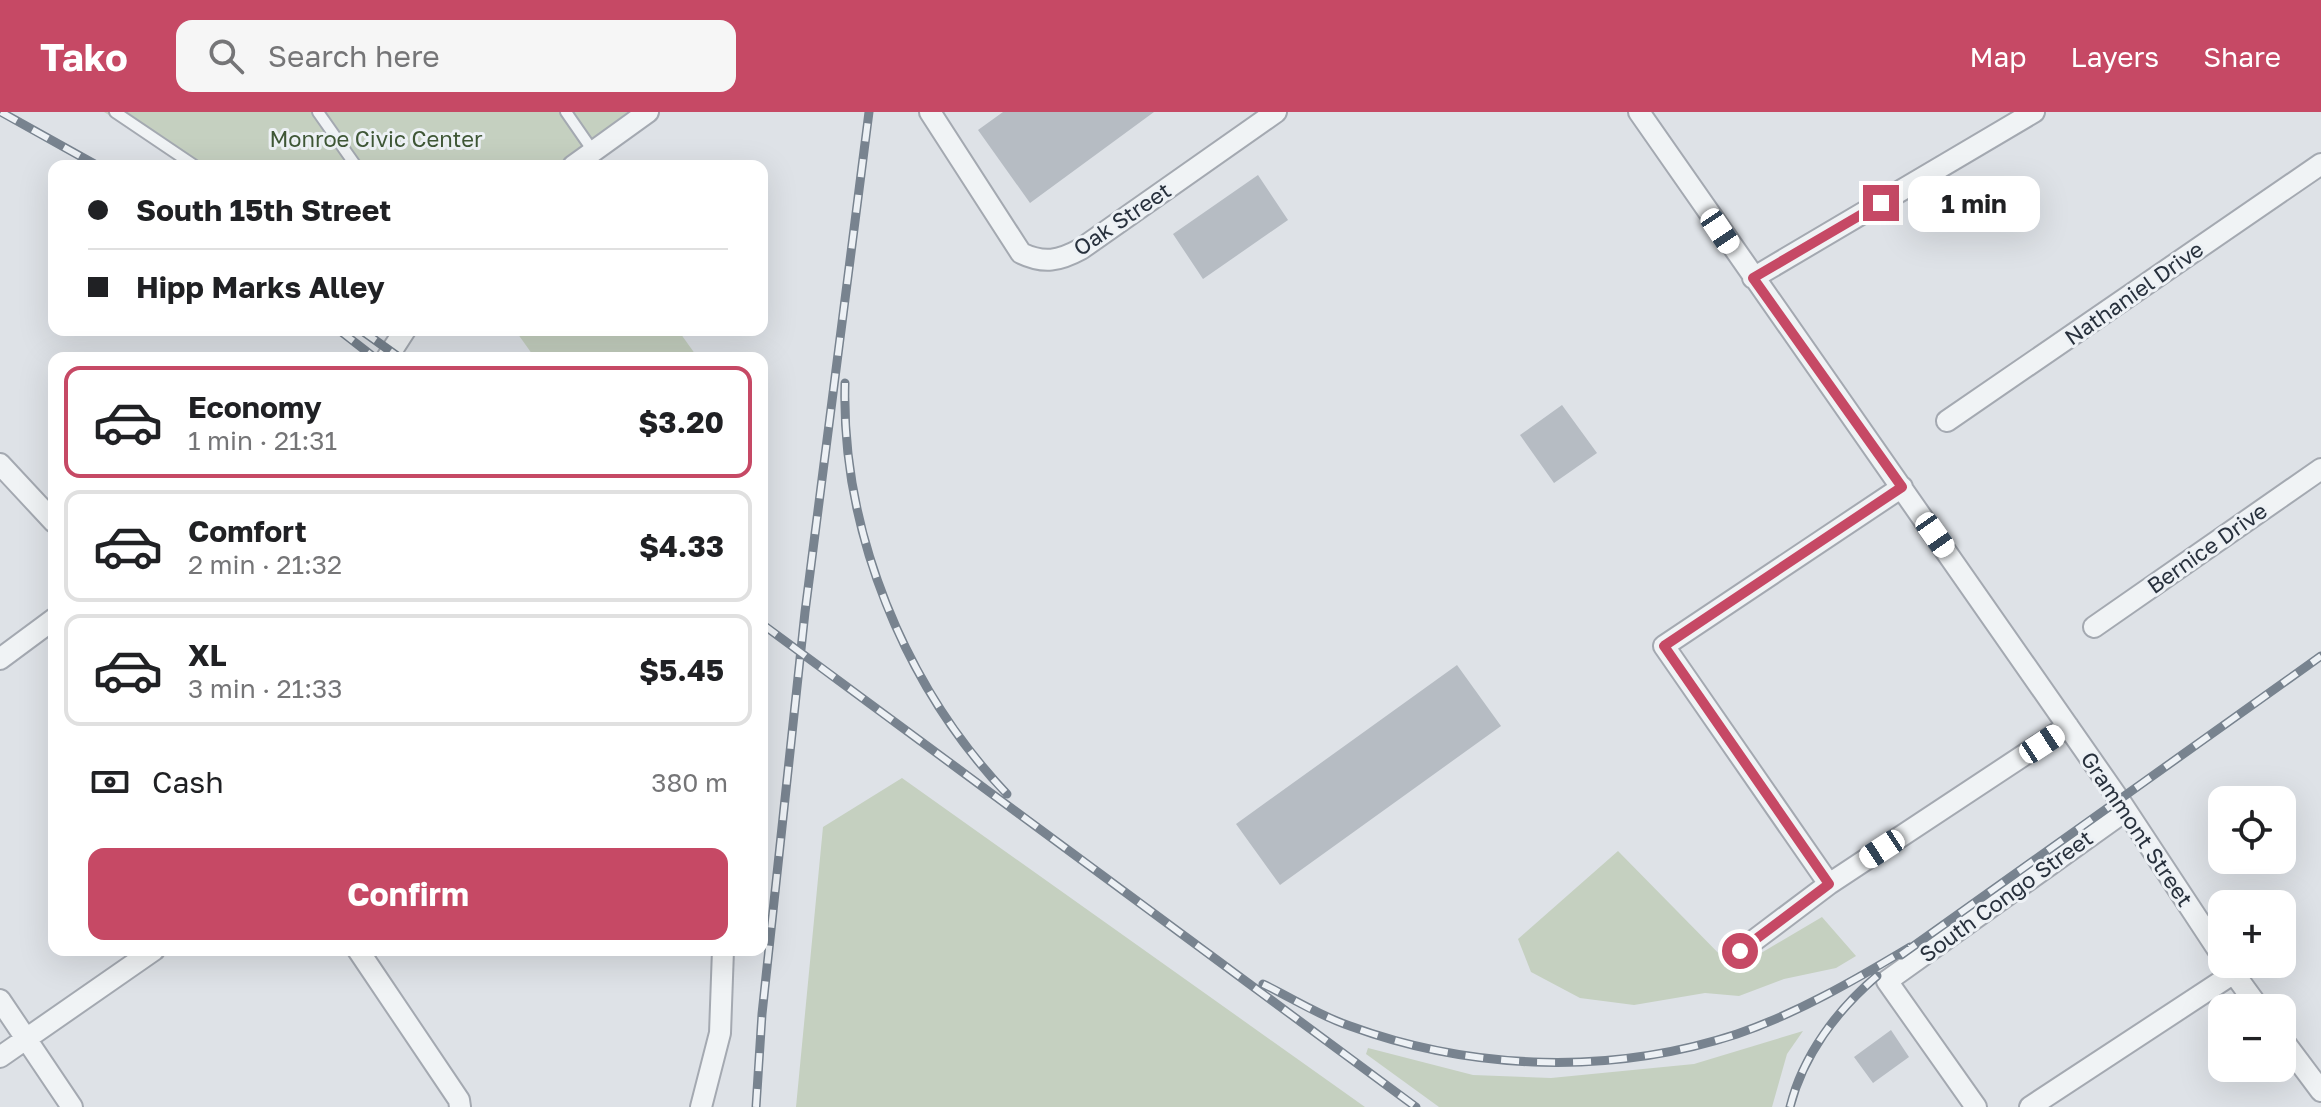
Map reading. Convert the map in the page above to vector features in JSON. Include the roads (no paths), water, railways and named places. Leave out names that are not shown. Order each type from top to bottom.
[{"type":"street","name":"Oak Street","points":[[930,112],[1021,253],[1038,261],[1062,259],[1081,249],[1276,112]]},
{"type":"street","name":"Grammont Street","points":[[1639,112],[2068,726],[2208,935]]},
{"type":"street","points":[[1753,278],[2034,112]]},
{"type":"street","points":[[581,160],[641,114]]},
{"type":"street","name":"Nathaniel Drive","points":[[1947,421],[2321,164]]},
{"type":"street","points":[[0,464],[48,514]]},
{"type":"street","name":"Bernice Drive","points":[[2094,627],[2321,469]]},
{"type":"street","points":[[1829,884],[1664,646],[1902,487]]},
{"type":"street","points":[[0,659],[48,623]]},
{"type":"street","points":[[1740,951],[1829,884],[2068,726]]},
{"type":"street","name":"South Congo Street","points":[[1976,1107],[1887,981],[2125,811]]},
{"type":"street","points":[[0,1057],[145,956]]},
{"type":"street","points":[[362,956],[459,1100],[460,1107]]},
{"type":"street","points":[[701,1107],[720,1033],[723,956]]},
{"type":"street","points":[[2030,1107],[2210,978]]},
{"type":"street","points":[[0,1000],[72,1107]]},
{"type":"street","points":[[2296,1058],[2321,1091]]},
{"type":"lane","points":[[115,112],[186,160]]},
{"type":"lane","points":[[318,112],[352,160]]},
{"type":"lane","points":[[566,112],[593,151]]},
{"type":"railway","points":[[1,112],[87,160]]},
{"type":"railway","points":[[756,1107],[762,1014],[805,612],[869,112]]},
{"type":"railway","points":[[347,336],[367,352]]},
{"type":"railway","points":[[369,336],[392,352]]},
{"type":"railway","points":[[845,383],[847,439],[854,495],[886,604],[910,656],[938,705],[971,752],[1007,794]]},
{"type":"railway","points":[[768,628],[1416,1107]]},
{"type":"railway","points":[[1901,955],[2321,656]]},
{"type":"railway","points":[[1263,984],[1339,1022],[1397,1041],[1494,1059],[1592,1061],[1690,1047],[1760,1026],[1804,1006],[1910,947]]},
{"type":"railway","points":[[1790,1107],[1803,1069],[1823,1035],[1848,1004],[1877,976]]},
{"type":"park label","name":"Monroe Civic Center","points":[[376,139]]}]
